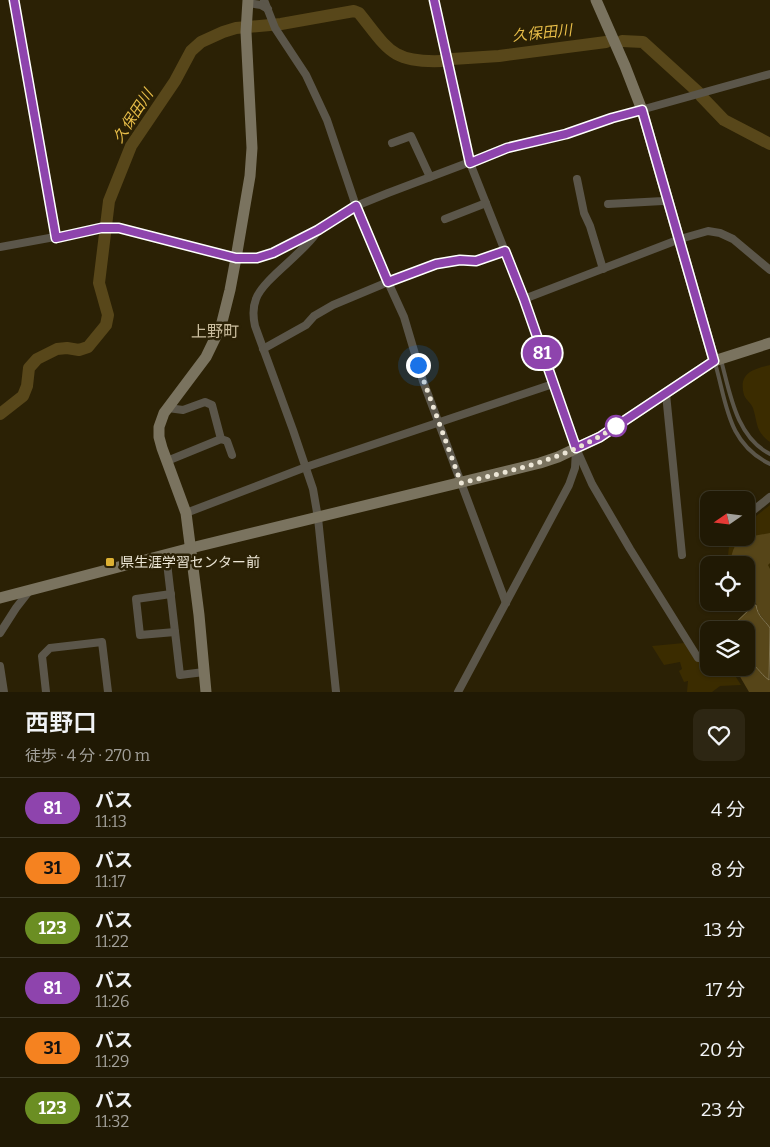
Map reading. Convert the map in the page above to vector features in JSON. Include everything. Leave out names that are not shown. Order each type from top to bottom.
[{"type":"street","points":[[14,0],[56,238]]},
{"type":"street","points":[[264,0],[275,28],[306,75],[327,120],[356,206],[404,317],[423,381],[506,603]]},
{"type":"street","points":[[434,0],[470,163],[524,299],[576,448],[592,484],[630,549],[698,658],[700,658]]},
{"type":"street","points":[[596,0],[642,110],[700,309],[717,359]]},
{"type":"street","points":[[206,692],[186,513],[159,437],[159,427],[164,413],[206,357],[217,334],[230,290],[250,176],[252,148],[246,28],[248,2],[268,9]]},
{"type":"street","points":[[0,247],[105,228],[119,228],[236,258],[257,258],[273,253],[318,230],[356,206],[507,148],[566,134],[612,118],[770,74]]},
{"type":"street","points":[[392,143],[411,136],[430,177]]},
{"type":"street","points":[[577,179],[584,213],[590,226],[603,269]]},
{"type":"street","points":[[608,204],[669,199]]},
{"type":"street","points":[[445,219],[486,203]]},
{"type":"street","points":[[318,230],[310,243],[265,285],[256,298],[253,312],[255,326],[313,488],[318,518],[336,692]]},
{"type":"street","points":[[524,299],[680,239],[708,231],[720,233],[733,239],[770,270]]},
{"type":"street","points":[[263,349],[306,326],[314,316],[333,304],[436,264],[460,260],[476,261],[505,251]]},
{"type":"street","points":[[16,608],[4,596],[166,554],[540,463],[600,437],[717,359],[770,343]]},
{"type":"street","points":[[186,513],[306,467],[553,384]]},
{"type":"street","points":[[666,394],[682,555]]},
{"type":"street","points":[[168,408],[183,410],[205,402],[212,405],[221,439]]},
{"type":"street","points":[[167,461],[221,439],[227,441],[232,455]]},
{"type":"street","points":[[458,692],[570,485],[575,468],[576,448]]},
{"type":"street","points":[[755,509],[770,497]]},
{"type":"street","points":[[166,554],[180,674],[204,672]]},
{"type":"street","points":[[0,633],[31,588]]},
{"type":"street","points":[[171,594],[136,598],[140,636],[175,632]]},
{"type":"street","points":[[46,692],[42,656],[50,648],[102,642],[108,692]]},
{"type":"street","points":[[0,666],[4,692]]},
{"type":"lane","points":[[717,359],[739,421],[754,441],[770,454]]},
{"type":"lane","points":[[717,359],[731,425],[747,448],[770,464]]},
{"type":"shaded area","points":[[770,365],[770,442],[759,431],[753,408],[744,395],[743,382],[748,373]]},
{"type":"shaded area","points":[[770,505],[770,618],[760,604],[755,603],[755,556],[728,556],[729,546],[755,546],[755,517]]},
{"type":"shaded area","points":[[770,533],[770,563],[768,565],[770,569],[770,628],[760,614],[755,602],[755,556],[731,556],[736,546],[755,546],[755,536]]},
{"type":"shaded area","points":[[756,605],[760,615],[770,628],[769,680],[755,667],[755,621],[737,621],[748,611],[755,611]]},
{"type":"shaded area","points":[[684,643],[700,655],[700,676],[735,676],[741,685],[720,686],[712,692],[687,692],[688,681],[684,682],[679,671],[682,669],[680,662],[664,665],[652,646]]},
{"type":"shaded area","points":[[755,666],[763,676],[770,679],[770,692],[749,692],[740,676],[755,676]]},
{"type":"waterway","name":"久保田川","points":[[0,414],[23,396],[27,386],[29,368],[37,359],[57,349],[79,350],[88,347],[106,325],[108,315],[99,283],[109,201],[131,146],[175,81],[191,51],[201,42],[236,28],[281,24],[354,11],[359,13],[392,51],[412,59],[442,61]]},
{"type":"waterway","name":"久保田川","points":[[622,41],[643,42],[698,92]]},
{"type":"waterway","name":"久保田川","points":[[452,59],[499,56],[606,42]]},
{"type":"waterway","name":"久保田川","points":[[701,96],[724,120],[770,144]]},
{"type":"bus line","name":"81","points":[[14,0],[56,238],[109,227],[236,258],[257,258],[273,253],[318,230],[356,206],[388,282],[436,264],[460,260],[476,261],[505,251],[524,299],[576,448],[600,437],[714,361],[706,327],[642,110],[566,134],[507,148],[470,163],[434,0]]},
{"type":"place","name":"県生涯学習センター前","points":[[110,562]]},
{"type":"district","name":"上野町","points":[[215,331]]},
{"type":"route","points":[[418,365],[461,483],[540,463],[600,437],[616,426]]}]
